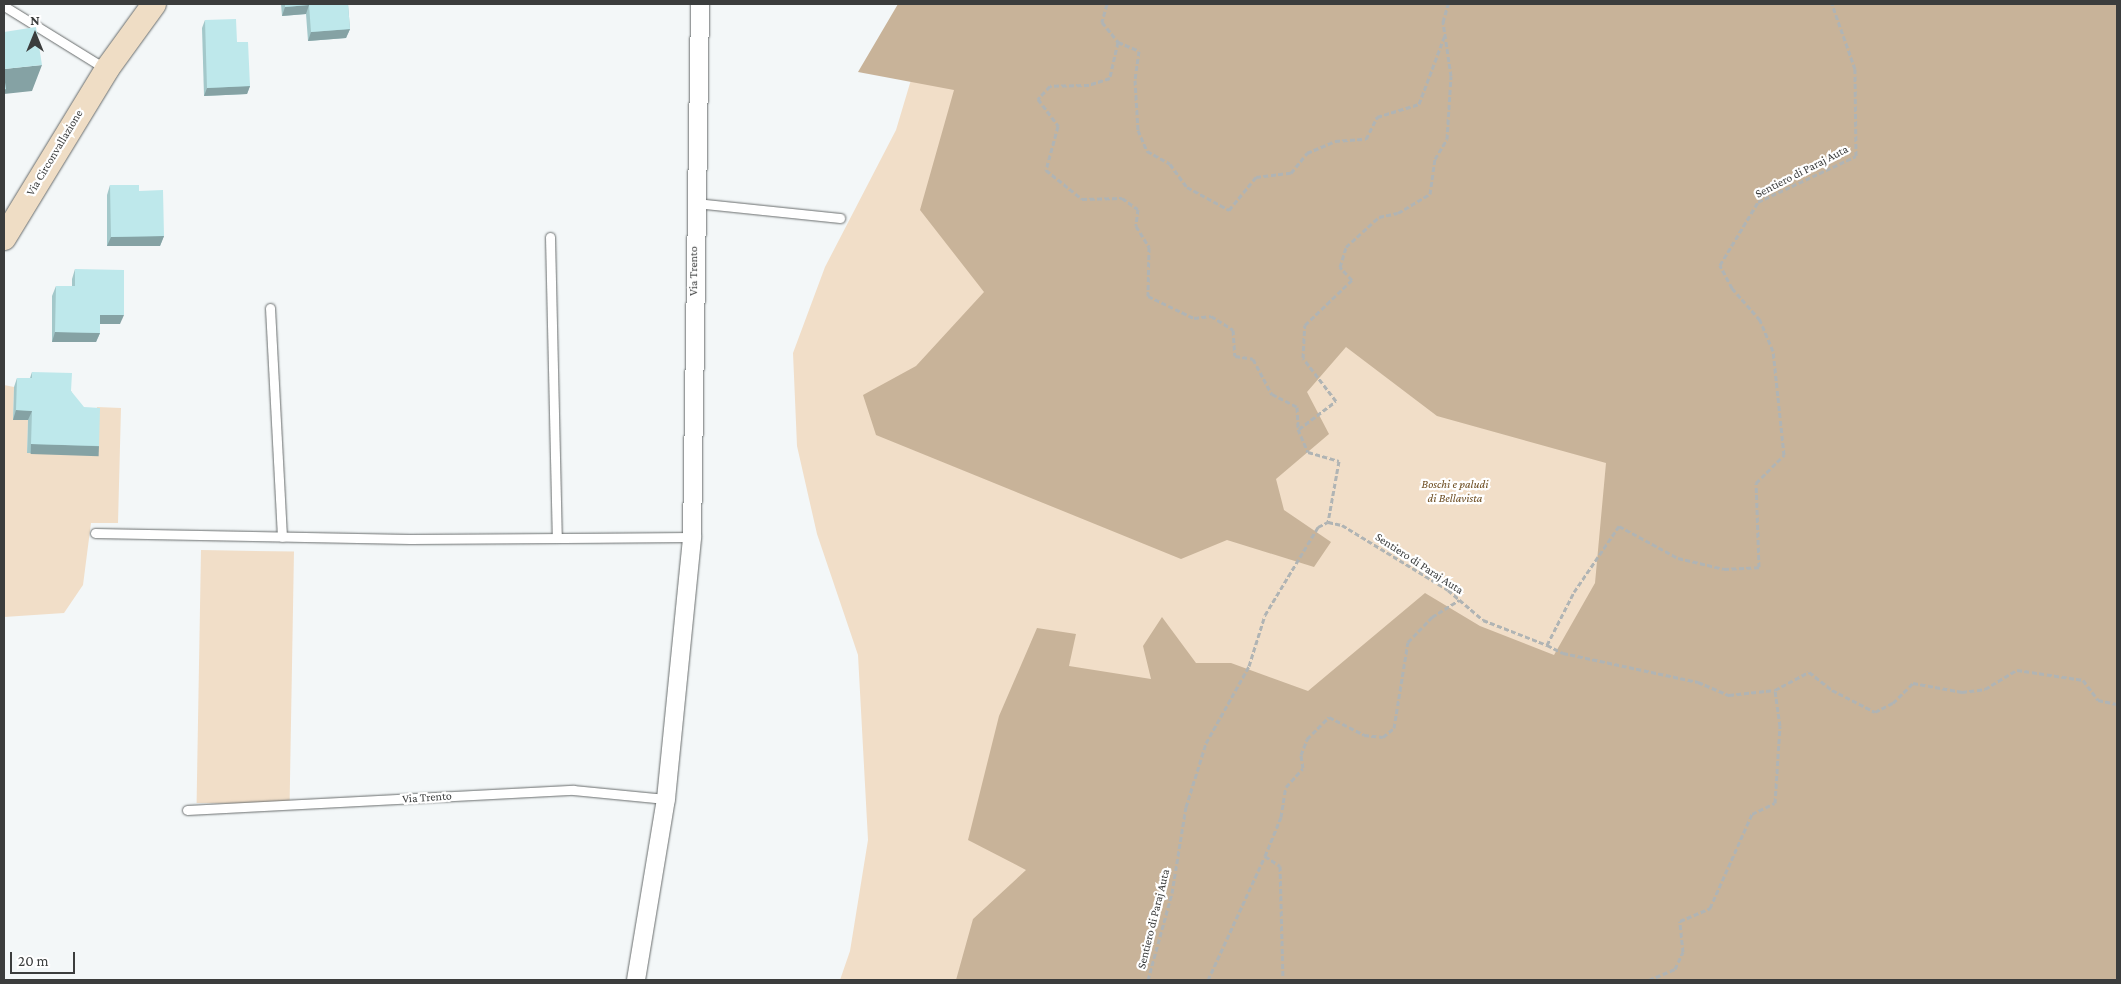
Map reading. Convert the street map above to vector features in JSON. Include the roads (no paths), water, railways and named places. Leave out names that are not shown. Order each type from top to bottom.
[{"type":"main road","name":"Via Circonvallazione","points":[[4,238],[107,69],[154,4]]},
{"type":"street","name":"Via Trento","points":[[636,980],[666,799],[692,538],[694,203],[700,4]]},
{"type":"lane","points":[[4,6],[107,69]]},
{"type":"lane","points":[[694,203],[840,218]]},
{"type":"lane","points":[[550,237],[557,538]]},
{"type":"lane","points":[[270,308],[282,537]]},
{"type":"lane","points":[[95,534],[282,537],[692,538]]},
{"type":"lane","name":"Via Trento","points":[[188,810],[573,790],[666,799]]},
{"type":"park label","name":"Boschi e paludi di Bellavista","points":[[1455,492]]}]
